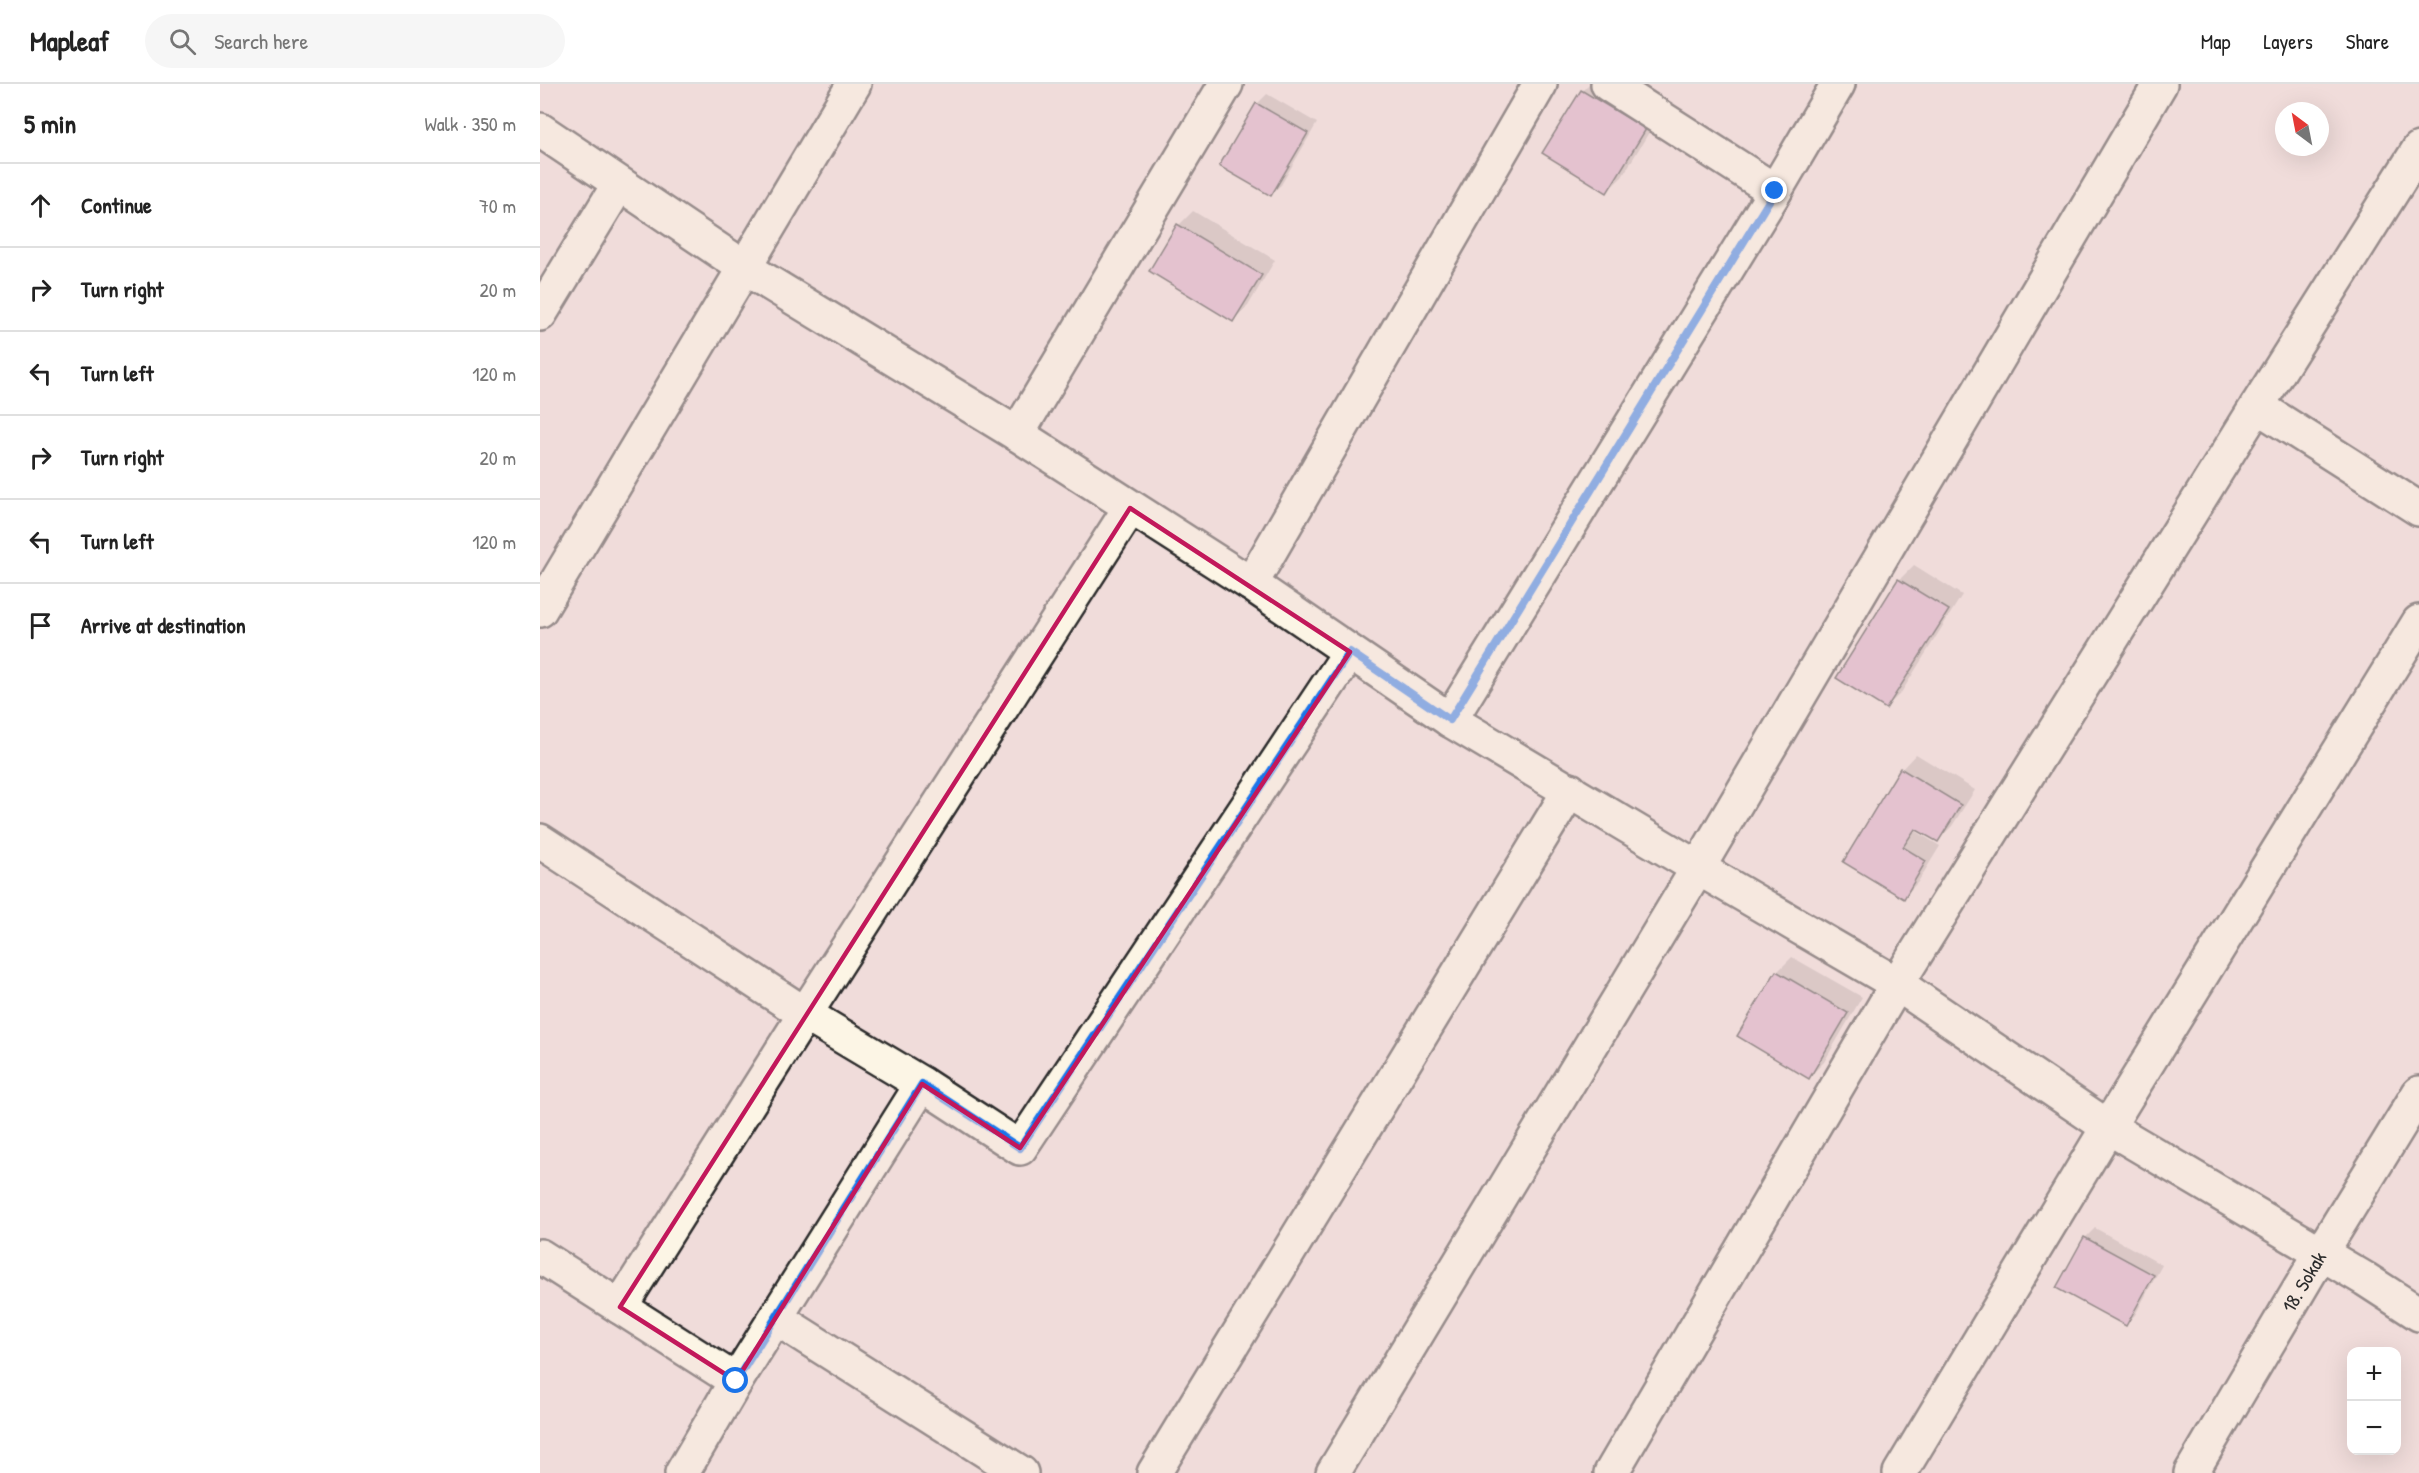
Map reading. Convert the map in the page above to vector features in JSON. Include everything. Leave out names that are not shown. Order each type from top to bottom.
[{"type":"street","points":[[540,610],[854,84]]},
{"type":"street","points":[[1017,434],[1226,84]]},
{"type":"street","points":[[1251,584],[1540,84]]},
{"type":"street","points":[[1608,84],[1775,191]]},
{"type":"street","points":[[1450,720],[1775,191],[1838,84]]},
{"type":"street","points":[[1333,1473],[1698,868],[2160,84]]},
{"type":"street","points":[[540,130],[745,268],[1017,434],[1251,584],[1450,720],[1898,984],[2108,1127],[2419,1314]]},
{"type":"street","points":[[1611,1473],[1898,984],[2419,149]]},
{"type":"street","points":[[540,314],[620,184]]},
{"type":"street","points":[[2257,406],[2419,509]]},
{"type":"street","points":[[620,1307],[1130,508]]},
{"type":"street","points":[[1900,1473],[2108,1127],[2419,622]]},
{"type":"street","points":[[540,841],[805,1014],[922,1084],[1020,1148],[1350,652]]},
{"type":"street","points":[[1154,1473],[1570,790]]},
{"type":"street","points":[[682,1473],[736,1381],[922,1084]]},
{"type":"street","name":"18. Sokak","points":[[2191,1473],[2419,1093]]},
{"type":"street","points":[[540,1256],[736,1381]]},
{"type":"street","points":[[776,1318],[1021,1473]]},
{"type":"highlighted area","points":[[1130,508],[1350,652],[1020,1148],[922,1084],[736,1381],[620,1307]]},
{"type":"building","points":[[1581,90],[1646,129],[1607,193],[1542,153]]},
{"type":"building","points":[[1256,103],[1308,133],[1271,196],[1219,166]]},
{"type":"building","points":[[1177,224],[1262,275],[1233,322],[1149,271]]},
{"type":"building","points":[[1898,579],[1949,610],[1886,709],[1836,678]]},
{"type":"building","points":[[1900,768],[1961,805],[1938,842],[1915,829],[1903,847],[1926,861],[1904,899],[1843,862]]},
{"type":"building","points":[[1776,971],[1848,1013],[1809,1079],[1737,1036]]},
{"type":"building","points":[[2084,1237],[2154,1275],[2126,1326],[2056,1288]]},
{"type":"route","points":[[736,1381],[922,1084],[1020,1148],[1350,652],[1450,720],[1775,191]]}]
